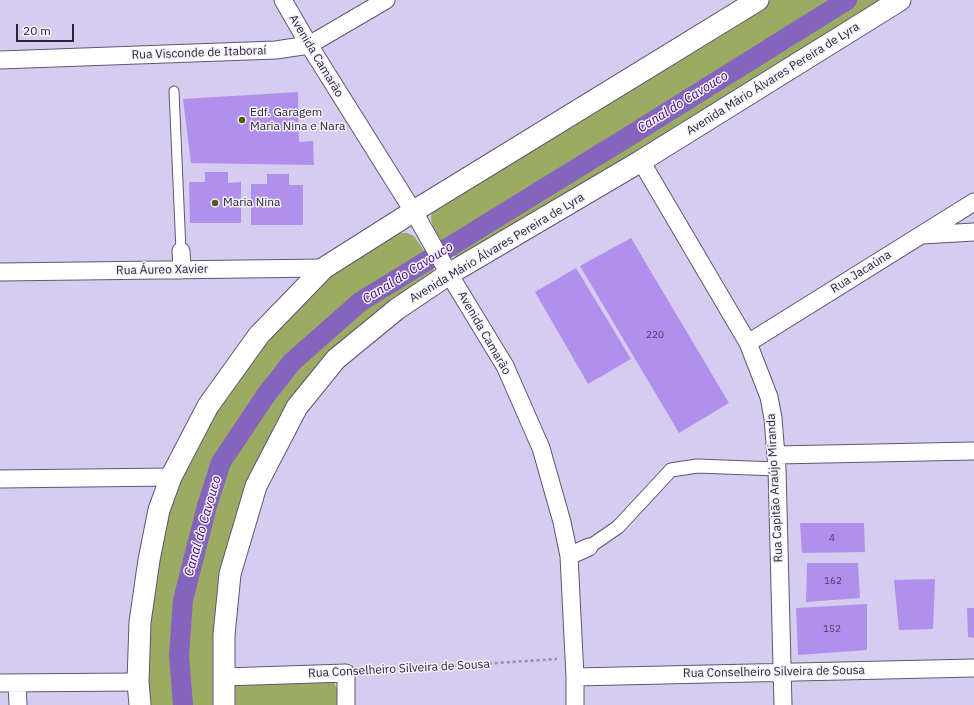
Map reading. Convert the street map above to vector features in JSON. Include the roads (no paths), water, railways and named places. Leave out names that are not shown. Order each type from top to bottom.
[{"type":"street","name":"Avenida Camarão","points":[[282,0],[416,215],[446,269],[505,366],[541,448],[562,522],[569,556],[575,705]]},
{"type":"street","name":"Rua Visconde de Itaboraí","points":[[0,60],[276,50],[309,45],[386,0]]},
{"type":"street","points":[[140,705],[138,682],[140,622],[149,560],[159,510],[170,476],[208,406],[259,335],[324,268],[416,215],[758,0]]},
{"type":"street","name":"Avenida Mário Álvares Pereira de Lyra","points":[[224,705],[224,635],[230,574],[256,486],[297,407],[336,359],[446,269],[641,160],[900,0]]},
{"type":"street","name":"Rua Capitão Araújo Miranda","points":[[641,160],[748,343],[769,397],[773,418],[776,462],[783,705]]},
{"type":"street","name":"Rua Jacaúna","points":[[748,343],[974,202]]},
{"type":"street","points":[[920,235],[974,232]]},
{"type":"street","points":[[181,251],[182,270]]},
{"type":"street","name":"Rua Áureo Xavier","points":[[0,272],[324,268]]},
{"type":"street","points":[[569,556],[589,547],[618,527],[671,470],[697,466],[974,451]]},
{"type":"street","points":[[0,479],[170,476]]},
{"type":"street","name":"Rua Conselheiro Silveira de Sousa","points":[[575,676],[974,668]]},
{"type":"street","name":"Rua Conselheiro Silveira de Sousa","points":[[224,677],[346,673],[346,705]]},
{"type":"street","points":[[0,684],[138,682]]},
{"type":"street","points":[[17,683],[18,705]]},
{"type":"lane","points":[[174,91],[181,251]]},
{"type":"waterway","name":"Canal do Cavouco","points":[[183,705],[179,655],[183,600],[207,506],[221,462],[266,395],[292,362],[360,302],[847,0]]},
{"type":"place","name":"Edf. Garagem Maria Nina e Nara","points":[[242,120]]},
{"type":"place","name":"Maria Nina","points":[[215,203]]}]
